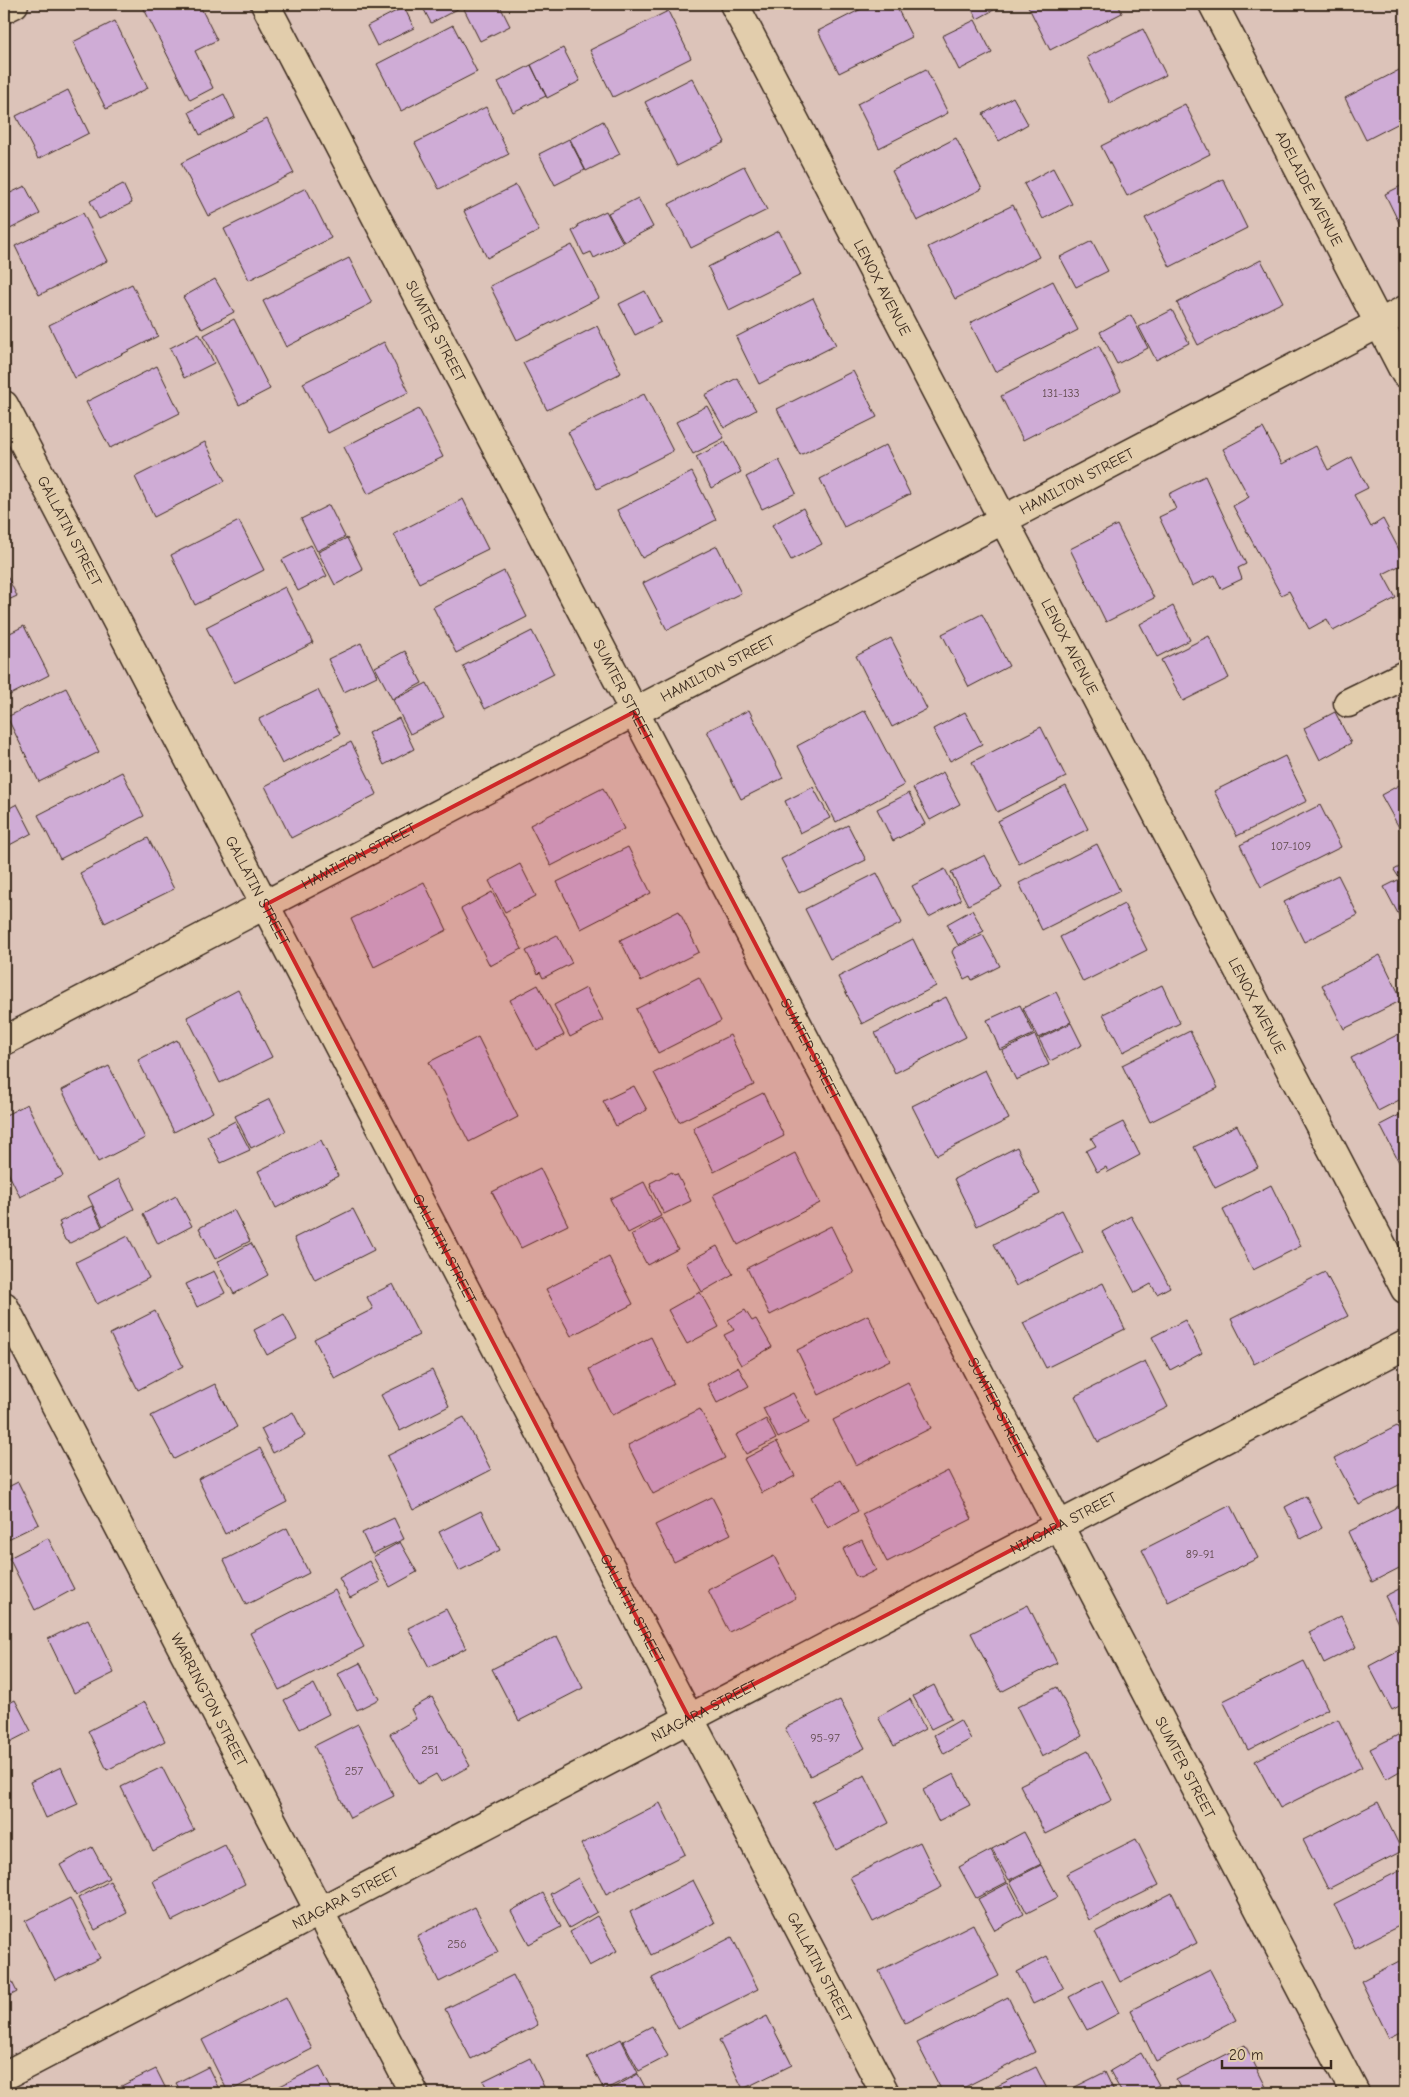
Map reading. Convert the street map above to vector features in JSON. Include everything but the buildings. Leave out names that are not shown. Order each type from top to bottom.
[{"type":"street","points":[[4,9],[14,4]]},
{"type":"street","name":"SUMTER STREET","points":[[265,4],[1355,2093]]},
{"type":"street","name":"LENOX AVENUE","points":[[734,4],[1405,1289]]},
{"type":"street","name":"ADELAIDE AVENUE","points":[[1213,4],[1405,373]]},
{"type":"street","name":"HAMILTON STREET","points":[[4,1041],[1405,310]]},
{"type":"street","name":"GALLATIN STREET","points":[[4,405],[885,2093]]},
{"type":"street","points":[[1348,703],[1405,675]]},
{"type":"street","name":"WARRINGTON STREET","points":[[4,1306],[414,2093]]},
{"type":"street","name":"NIAGARA STREET","points":[[4,2076],[1405,1345]]},
{"type":"highlighted area","points":[[634,712],[1059,1525],[689,1718],[265,905]]}]
